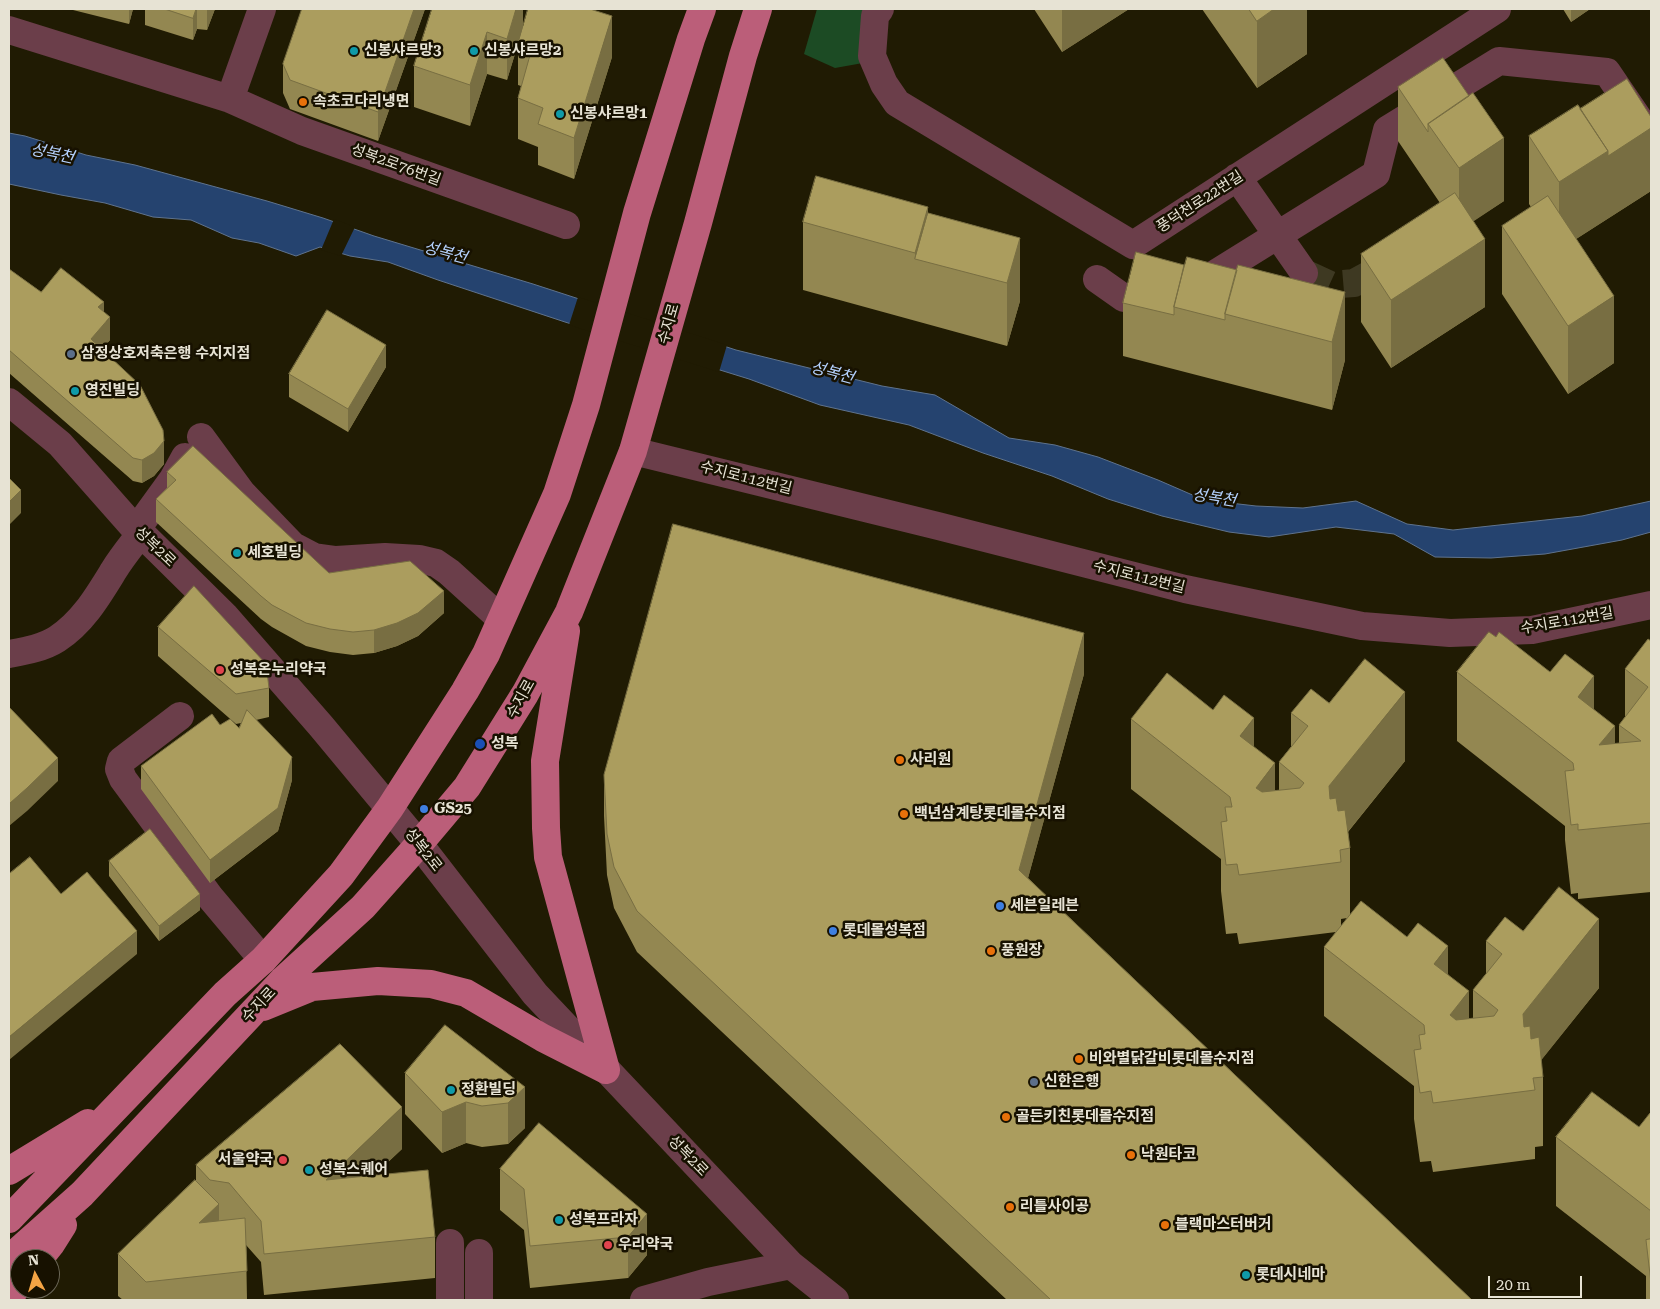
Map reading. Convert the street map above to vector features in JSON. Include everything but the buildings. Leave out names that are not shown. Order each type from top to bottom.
[{"type":"main road","name":"수지로","points":[[9,1219],[225,994],[263,960],[341,875],[390,808],[465,691],[486,654],[557,494],[586,405],[637,213],[690,39],[702,9]]},
{"type":"main road","name":"수지로","points":[[9,1259],[82,1194],[283,980],[363,907],[467,786],[525,694],[569,612],[633,451],[743,56],[758,9]]},
{"type":"main road","points":[[569,612],[545,761],[548,857],[606,1070]]},
{"type":"main road","points":[[255,1010],[312,987],[378,981],[431,984],[466,993],[543,1038],[606,1070]]},
{"type":"main road","points":[[9,1171],[121,1103]]},
{"type":"main road","points":[[47,1249],[82,1194]]},
{"type":"main road","points":[[9,1234],[52,1221]]},
{"type":"street","points":[[230,99],[262,9]]},
{"type":"street","name":"풍덕천로22번길","points":[[880,9],[875,16],[872,56],[884,84],[897,103],[1134,245],[1497,9]]},
{"type":"street","name":"성복2로76번길","points":[[9,30],[230,99],[302,130],[566,225]]},
{"type":"street","points":[[1097,279],[1124,298],[1153,299],[1186,292],[1376,174],[1387,130],[1498,61],[1607,72],[1651,136]]},
{"type":"street","points":[[1238,178],[1304,272]]},
{"type":"street","name":"성복2로","points":[[9,402],[60,444],[139,531],[224,616],[390,808],[535,994],[792,1265],[835,1300]]},
{"type":"street","name":"수지로112번길","points":[[633,451],[1186,589],[1362,626],[1450,633],[1532,630],[1651,605]]},
{"type":"street","points":[[9,654],[30,650],[56,640],[77,623],[100,594],[189,452],[242,493],[293,546],[314,557],[336,560],[385,557],[419,559],[436,563],[450,572],[502,619]]},
{"type":"street","points":[[180,716],[121,761],[119,770],[123,779],[188,868],[263,960]]},
{"type":"street","points":[[450,1243],[450,1300]]},
{"type":"street","points":[[479,1253],[479,1300]]},
{"type":"street","points":[[644,1300],[708,1282],[792,1265]]},
{"type":"green space","points":[[817,9],[870,9],[863,63],[835,68],[804,54]]},
{"type":"water","name":"성복천","points":[[9,133],[25,136],[86,155],[135,165],[267,201],[736,350],[882,386],[935,395],[1009,438],[1055,445],[1098,457],[1204,500],[1256,506],[1303,508],[1356,501],[1407,524],[1453,530],[1582,516],[1651,501],[1651,532],[1622,540],[1545,554],[1491,558],[1435,557],[1394,534],[1336,527],[1269,537],[1229,532],[1162,516],[1108,499],[1052,476],[983,453],[909,425],[820,405],[749,379],[565,322],[388,262],[350,256],[320,247],[296,256],[259,243],[232,238],[191,220],[153,217],[105,203],[9,184]]},
{"type":"pier","points":[[334,219],[355,227],[341,256],[321,250]]},
{"type":"pier","points":[[578,297],[727,345],[719,372],[569,325]]},
{"type":"tunnel","points":[[1304,273],[1330,285],[1354,283],[1394,261]]},
{"type":"place","name":"신봉샤르망3","points":[[354,51]]},
{"type":"place","name":"신봉샤르망2","points":[[474,51]]},
{"type":"place","name":"속초코다리냉면","points":[[303,102]]},
{"type":"place","name":"신봉샤르망1","points":[[560,114]]},
{"type":"place","name":"삼정상호저축은행 수지지점","points":[[71,354]]},
{"type":"place","name":"영진빌딩","points":[[75,391]]},
{"type":"place","name":"세호빌딩","points":[[237,553]]},
{"type":"place","name":"성복온누리약국","points":[[220,670]]},
{"type":"place","name":"성복","points":[[480,744]]},
{"type":"place","name":"사리원","points":[[900,760]]},
{"type":"place","name":"GS25","points":[[424,809]]},
{"type":"place","name":"백년삼계탕롯데몰수지점","points":[[904,814]]},
{"type":"place","name":"세븐일레븐","points":[[1000,906]]},
{"type":"place","name":"롯데몰성복점","points":[[833,931]]},
{"type":"place","name":"풍원장","points":[[991,951]]},
{"type":"place","name":"비와별닭갈비롯데몰수지점","points":[[1079,1059]]},
{"type":"place","name":"신한은행","points":[[1034,1082]]},
{"type":"place","name":"정환빌딩","points":[[451,1090]]},
{"type":"place","name":"골든키친롯데몰수지점","points":[[1006,1117]]},
{"type":"place","name":"낙원타코","points":[[1131,1155]]},
{"type":"place","name":"서울약국","points":[[283,1160]]},
{"type":"place","name":"성복스퀘어","points":[[309,1170]]},
{"type":"place","name":"리틀사이공","points":[[1010,1207]]},
{"type":"place","name":"성복프라자","points":[[559,1220]]},
{"type":"place","name":"블랙마스터버거","points":[[1165,1225]]},
{"type":"place","name":"우리약국","points":[[608,1245]]},
{"type":"place","name":"롯데시네마","points":[[1246,1275]]}]
